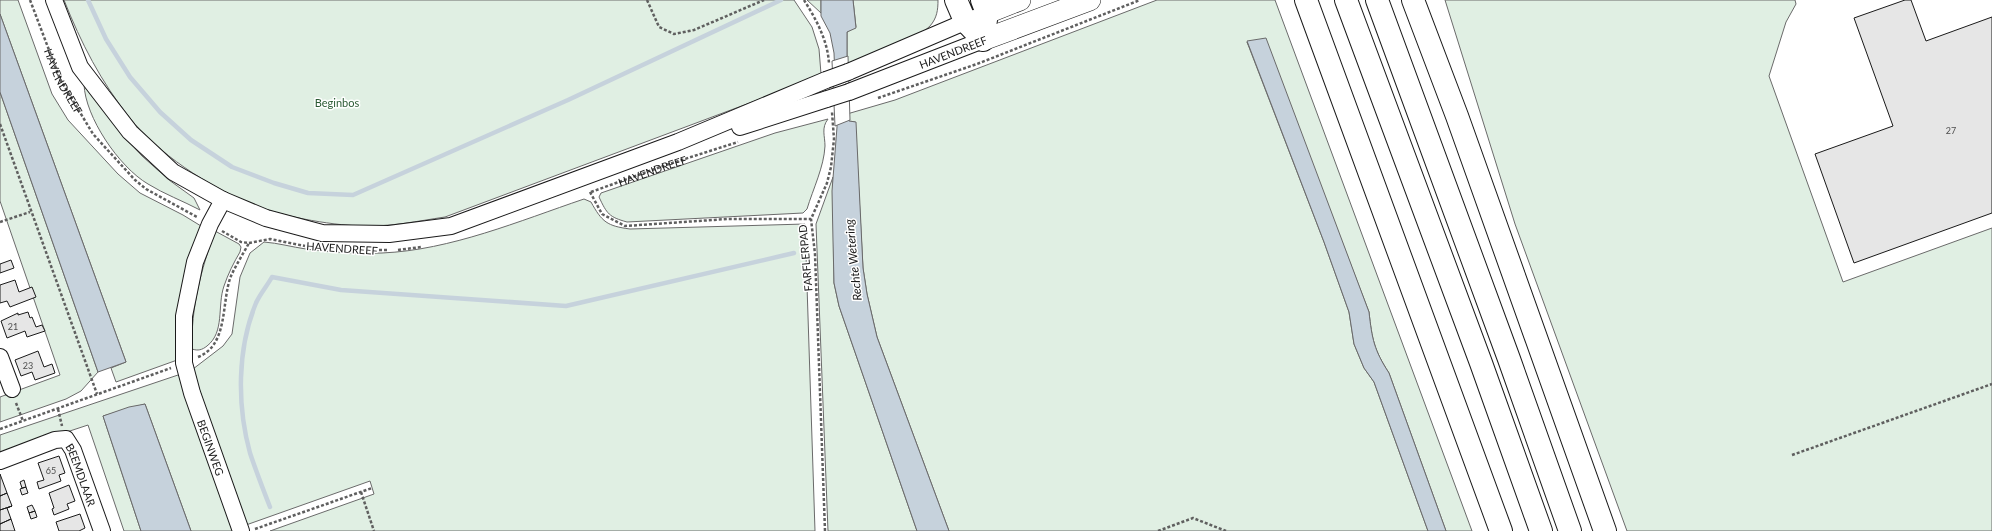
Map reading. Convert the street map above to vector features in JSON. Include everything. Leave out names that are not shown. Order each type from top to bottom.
[{"type":"highway","points":[[956,0],[965,21],[983,40]]},
{"type":"highway","points":[[1306,0],[1501,531]]},
{"type":"highway","points":[[1346,0],[1481,363],[1541,531]]},
{"type":"highway","points":[[1377,0],[1509,359],[1570,531]]},
{"type":"highway","points":[[1413,0],[1457,116],[1605,531]]},
{"type":"highway","points":[[1429,0],[1457,116]]},
{"type":"highway","points":[[983,40],[984,6]]},
{"type":"main road","name":"HAVENDREEF","points":[[984,6],[1020,0]]},
{"type":"main road","name":"HAVENDREEF","points":[[983,40],[1090,0]]},
{"type":"street","name":"HAVENDREEF","points":[[54,0],[80,67],[130,132],[173,172],[222,200],[266,218],[322,233],[389,234],[450,226],[678,142],[848,72],[965,21],[984,6]]},
{"type":"street","name":"HAVENDREEF","points":[[678,142],[735,128],[849,92],[983,40]]},
{"type":"street","name":"BEGINWEG","points":[[222,200],[210,224],[195,262],[184,316],[184,363],[192,393],[241,531]]},
{"type":"street","points":[[0,357],[12,389]]},
{"type":"street","name":"BEEMDLAAR","points":[[0,460],[55,440],[66,440],[73,450],[102,531]]},
{"type":"path","name":"HAVENDREEF","points":[[30,0],[60,79],[93,134],[135,180],[146,189],[241,242],[249,244],[270,239],[309,246]]},
{"type":"path","points":[[647,0],[659,27],[674,34],[694,30],[764,0]]},
{"type":"path","name":"HAVENDREEF","points":[[871,101],[977,64],[1140,0]]},
{"type":"path","points":[[0,124],[30,212],[97,394]]},
{"type":"path","name":"HAVENDREEF","points":[[584,194],[666,165],[745,140]]},
{"type":"path","name":"FARFLERPAD","points":[[590,192],[602,214],[625,226],[727,219],[812,219],[815,254],[825,531]]},
{"type":"path","points":[[0,222],[30,212]]},
{"type":"path","points":[[0,429],[204,355],[214,344],[221,327],[226,291],[232,275],[249,244]]},
{"type":"path","points":[[396,250],[427,245]]},
{"type":"path","name":"HAVENDREEF","points":[[338,249],[371,252],[389,250]]},
{"type":"path","points":[[1792,455],[1992,384]]},
{"type":"path","points":[[12,389],[23,421]]},
{"type":"path","points":[[249,531],[372,488]]},
{"type":"path","points":[[361,492],[374,531]]},
{"type":"path","points":[[1158,531],[1193,518],[1226,531]]},
{"type":"green space","points":[[0,0],[18,0],[52,94],[68,120],[118,174],[140,193],[201,226],[180,359],[116,382],[111,368],[126,362],[0,14]]},
{"type":"green space","name":"Beginbos","points":[[64,0],[794,0],[812,27],[819,49],[821,74],[787,89],[445,217],[383,226],[348,225],[319,222],[289,216],[261,208],[233,196],[200,178],[169,156],[141,131],[110,90],[92,62],[77,32]]},
{"type":"green space","points":[[807,0],[821,0],[821,13]]},
{"type":"green space","points":[[853,0],[938,0],[938,7],[934,20],[923,32],[903,43],[847,64],[847,32],[856,27]]},
{"type":"green space","points":[[1157,0],[1275,0],[1472,531],[1446,531],[1389,373],[1377,351],[1371,330],[1369,312],[1319,182],[1247,42],[1324,242],[1349,312],[1354,344],[1364,368],[1374,382],[1428,531],[949,531],[877,337],[867,294],[863,268],[855,122],[849,121],[847,114],[895,100]]},
{"type":"green space","points":[[1445,0],[1795,0],[1796,4],[1786,22],[1769,76],[1843,282],[1992,228],[1992,531],[1627,531],[1515,224]]},
{"type":"green space","points":[[84,84],[120,132],[142,156],[169,180],[194,198],[200,210],[148,184],[126,166],[115,154],[97,126],[90,111]]},
{"type":"green space","points":[[0,92],[98,372],[81,391],[66,399],[0,422],[0,397],[60,375],[0,201]]},
{"type":"green space","points":[[828,119],[824,129],[825,146],[823,162],[807,209],[803,213],[627,222],[609,214],[599,197],[601,193],[775,133]]},
{"type":"green space","points":[[833,177],[834,283],[839,306],[917,531],[828,531],[816,224]]},
{"type":"green space","points":[[584,199],[591,202],[598,214],[606,222],[630,229],[805,224],[815,531],[270,531],[374,494],[370,481],[246,525],[219,451],[193,369],[223,346],[232,334],[240,277],[250,253],[264,242],[324,251],[382,253],[408,251],[484,233]]},
{"type":"green space","points":[[215,231],[239,244],[241,247],[224,286],[220,318],[216,334],[213,340],[205,347],[200,350],[194,350],[192,349],[192,333],[195,303],[201,274]]},
{"type":"green space","points":[[178,375],[182,377],[235,531],[191,531],[145,404],[103,416],[141,531],[124,531],[88,425],[0,454],[0,435]]},
{"type":"water","name":"Rechte Wetering","points":[[821,0],[853,0],[856,28],[847,32],[847,114],[849,121],[856,122],[863,268],[867,294],[877,337],[949,531],[917,531],[839,306],[834,283],[832,191],[837,127],[834,53],[830,33],[821,16]]},
{"type":"water","points":[[0,14],[126,362],[98,372],[0,92]]},
{"type":"water","points":[[1266,38],[1369,312],[1371,330],[1377,351],[1389,373],[1446,531],[1428,531],[1374,382],[1364,368],[1354,344],[1349,312],[1324,242],[1247,41]]},
{"type":"water","points":[[145,404],[191,531],[141,531],[103,416],[129,407]]},
{"type":"pier","points":[[848,56],[850,120],[835,126],[832,61]]},
{"type":"building","points":[[1905,0],[1911,0],[1926,41],[1992,17],[1992,213],[1854,263],[1815,154],[1893,126],[1854,18]]},
{"type":"building","points":[[11,260],[14,268],[0,273],[0,264]]},
{"type":"building","points":[[15,280],[19,292],[32,287],[36,297],[10,307],[7,301],[0,303],[0,285]]},
{"type":"building","points":[[28,312],[36,327],[42,325],[45,331],[27,337],[25,331],[7,338],[1,321],[18,313],[18,315]]},
{"type":"building","points":[[38,351],[44,367],[52,364],[55,373],[35,380],[32,372],[21,376],[15,360]]},
{"type":"building","points":[[59,456],[65,473],[59,475],[61,481],[39,489],[37,482],[44,480],[38,463]]},
{"type":"building","points":[[0,474],[7,493],[0,496]]},
{"type":"building","points":[[24,480],[26,487],[22,488],[20,482]]},
{"type":"building","points":[[69,485],[75,501],[67,504],[69,509],[54,515],[52,509],[54,508],[49,493]]},
{"type":"building","points":[[26,487],[28,493],[22,495],[20,489]]},
{"type":"building","points":[[7,493],[12,506],[0,510],[0,496]]},
{"type":"building","points":[[32,505],[35,511],[29,513],[27,507]]},
{"type":"building","points":[[12,506],[7,508],[11,519],[0,524],[0,510]]},
{"type":"building","points":[[35,511],[37,517],[31,519],[29,513]]},
{"type":"building","points":[[80,514],[85,528],[79,531],[59,531],[56,522]]},
{"type":"building","points":[[11,519],[15,531],[0,531],[0,524]]},
{"type":"waterway","points":[[88,0],[106,39],[130,77],[160,112],[191,140],[232,167],[274,183],[308,193],[353,195],[568,100],[781,0]]},
{"type":"waterway","points":[[270,507],[250,453],[243,416],[241,378],[242,358],[250,321],[256,303],[272,277],[341,290],[566,306],[794,253]]}]
